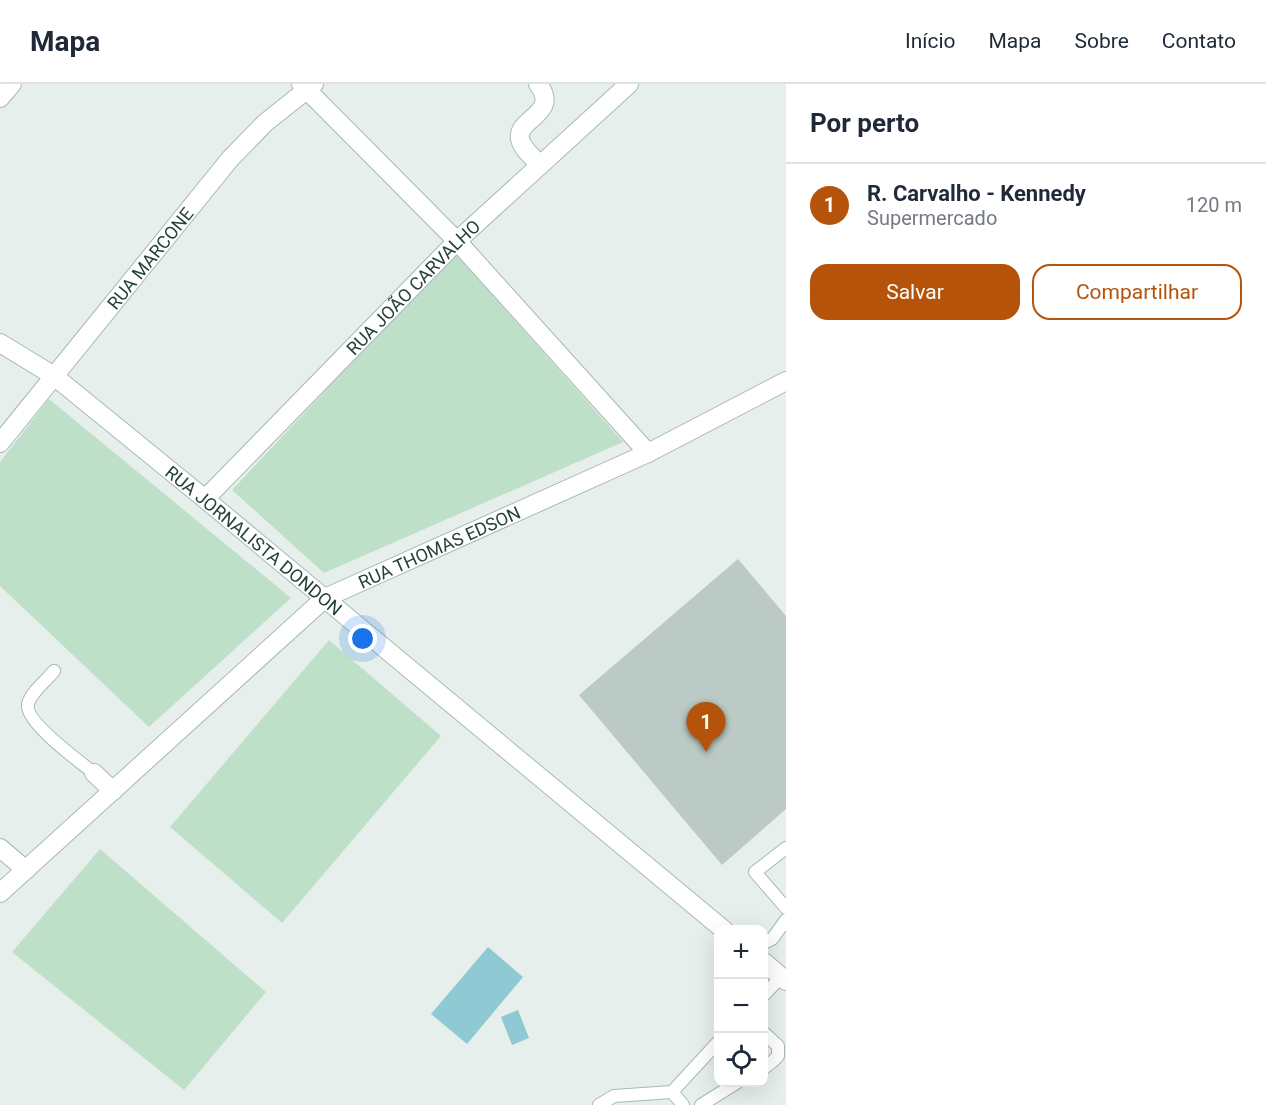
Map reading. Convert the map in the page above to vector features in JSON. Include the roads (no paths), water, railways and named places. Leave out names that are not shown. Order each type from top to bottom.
[{"type":"street","points":[[0,98],[12,84]]},
{"type":"street","points":[[538,84],[545,96],[542,110],[521,131],[520,138],[540,165]]},
{"type":"street","name":"RUA JOÃO CARVALHO","points":[[205,499],[458,242],[629,84]]},
{"type":"street","points":[[308,86],[458,242],[648,453]]},
{"type":"street","name":"RUA MARCONE","points":[[0,443],[230,159],[265,123],[308,86]]},
{"type":"street","name":"RUA JORNALISTA DONDON","points":[[0,343],[54,376],[718,925]]},
{"type":"street","name":"RUA THOMAS EDSON","points":[[0,893],[325,598],[648,453],[786,381]]},
{"type":"street","points":[[94,773],[113,791]]},
{"type":"street","points":[[0,848],[26,870]]},
{"type":"street","points":[[768,965],[784,979]]},
{"type":"lane","points":[[54,671],[30,698],[27,706],[29,715],[39,727],[94,773]]},
{"type":"lane","points":[[768,940],[772,939],[786,920],[783,905],[755,872],[786,848]]},
{"type":"lane","points":[[768,992],[784,979]]},
{"type":"lane","points":[[768,1037],[778,1046],[778,1056],[768,1065]]},
{"type":"lane","points":[[599,1105],[614,1096],[672,1092],[714,1046]]},
{"type":"lane","points":[[701,1105],[731,1087]]},
{"type":"lane","points":[[672,1092],[683,1105]]},
{"type":"water","points":[[488,947],[523,977],[467,1044],[431,1014]]},
{"type":"water","points":[[518,1010],[529,1038],[512,1045],[501,1017]]},
{"type":"place","name":"R. Carvalho - Kennedy","points":[[706,752]]}]
